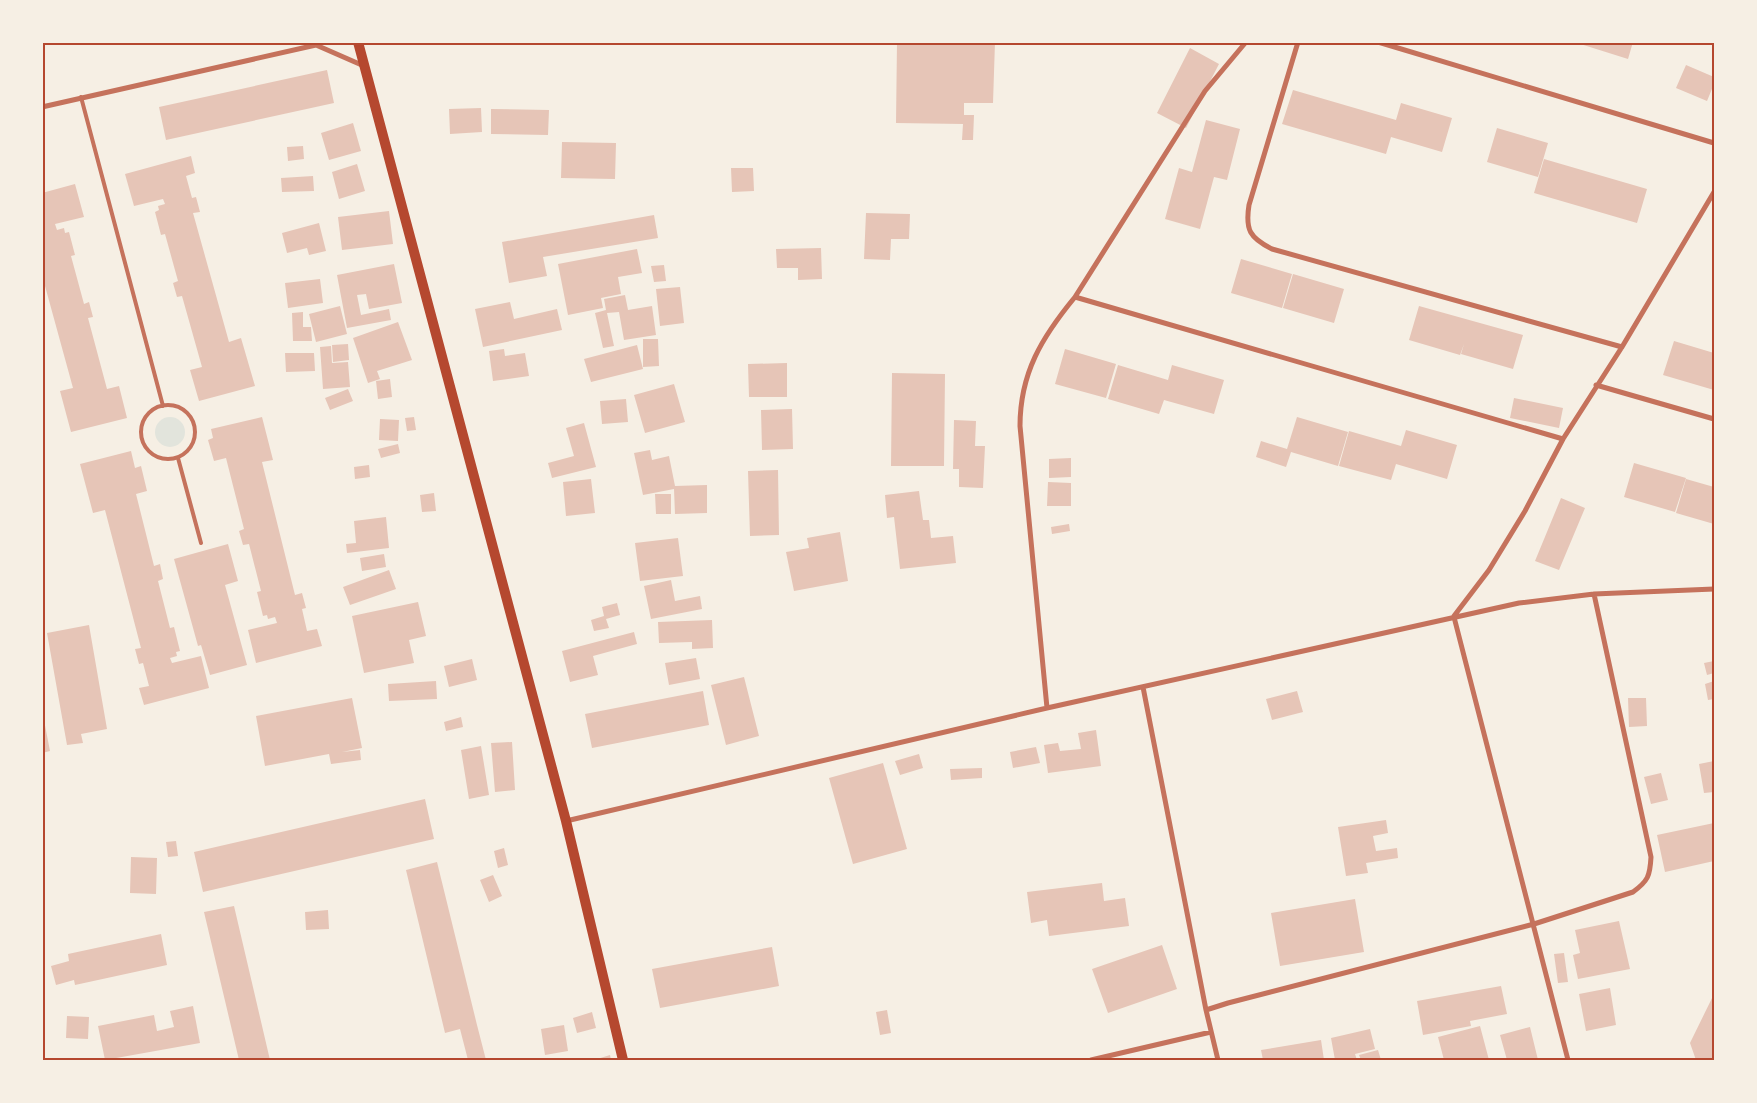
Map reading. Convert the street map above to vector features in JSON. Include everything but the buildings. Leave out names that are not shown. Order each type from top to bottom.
[{"type":"main road","points":[[358,42],[566,821],[623,1060]]},
{"type":"street","points":[[1047,708],[1020,426],[1020,405],[1025,378],[1051,326],[1075,297],[1205,91],[1246,42]]},
{"type":"street","points":[[1298,42],[1249,205],[1247,218],[1250,233],[1259,242],[1272,249],[1622,347]]},
{"type":"street","points":[[1378,42],[1714,143]]},
{"type":"street","points":[[42,107],[317,44],[364,66]]},
{"type":"street","points":[[1454,617],[1489,570],[1525,511],[1563,439],[1622,347],[1714,192]]},
{"type":"street","points":[[1075,297],[1563,439]]},
{"type":"street","points":[[1596,385],[1714,419]]},
{"type":"street","points":[[566,821],[1047,708],[1519,603],[1594,594],[1714,589]]},
{"type":"street","points":[[1206,1010],[1534,924],[1633,892],[1645,883],[1650,872],[1651,857],[1594,594]]},
{"type":"street","points":[[1454,617],[1568,1060]]},
{"type":"street","points":[[1143,687],[1206,1010],[1218,1060]]},
{"type":"street","points":[[1090,1060],[1211,1032]]},
{"type":"street","points":[[42,1056],[44,1060]]},
{"type":"lane","points":[[81,97],[163,406]]},
{"type":"lane","points":[[163,406],[180,408],[188,413],[193,421],[195,438],[192,446],[178,458],[162,459],[148,451],[141,436],[144,420],[149,414],[163,406]]},
{"type":"lane","points":[[178,458],[201,543]]},
{"type":"shaded area","points":[[170,417],[180,422],[185,432],[180,442],[170,447],[160,442],[155,432],[160,422]]}]
